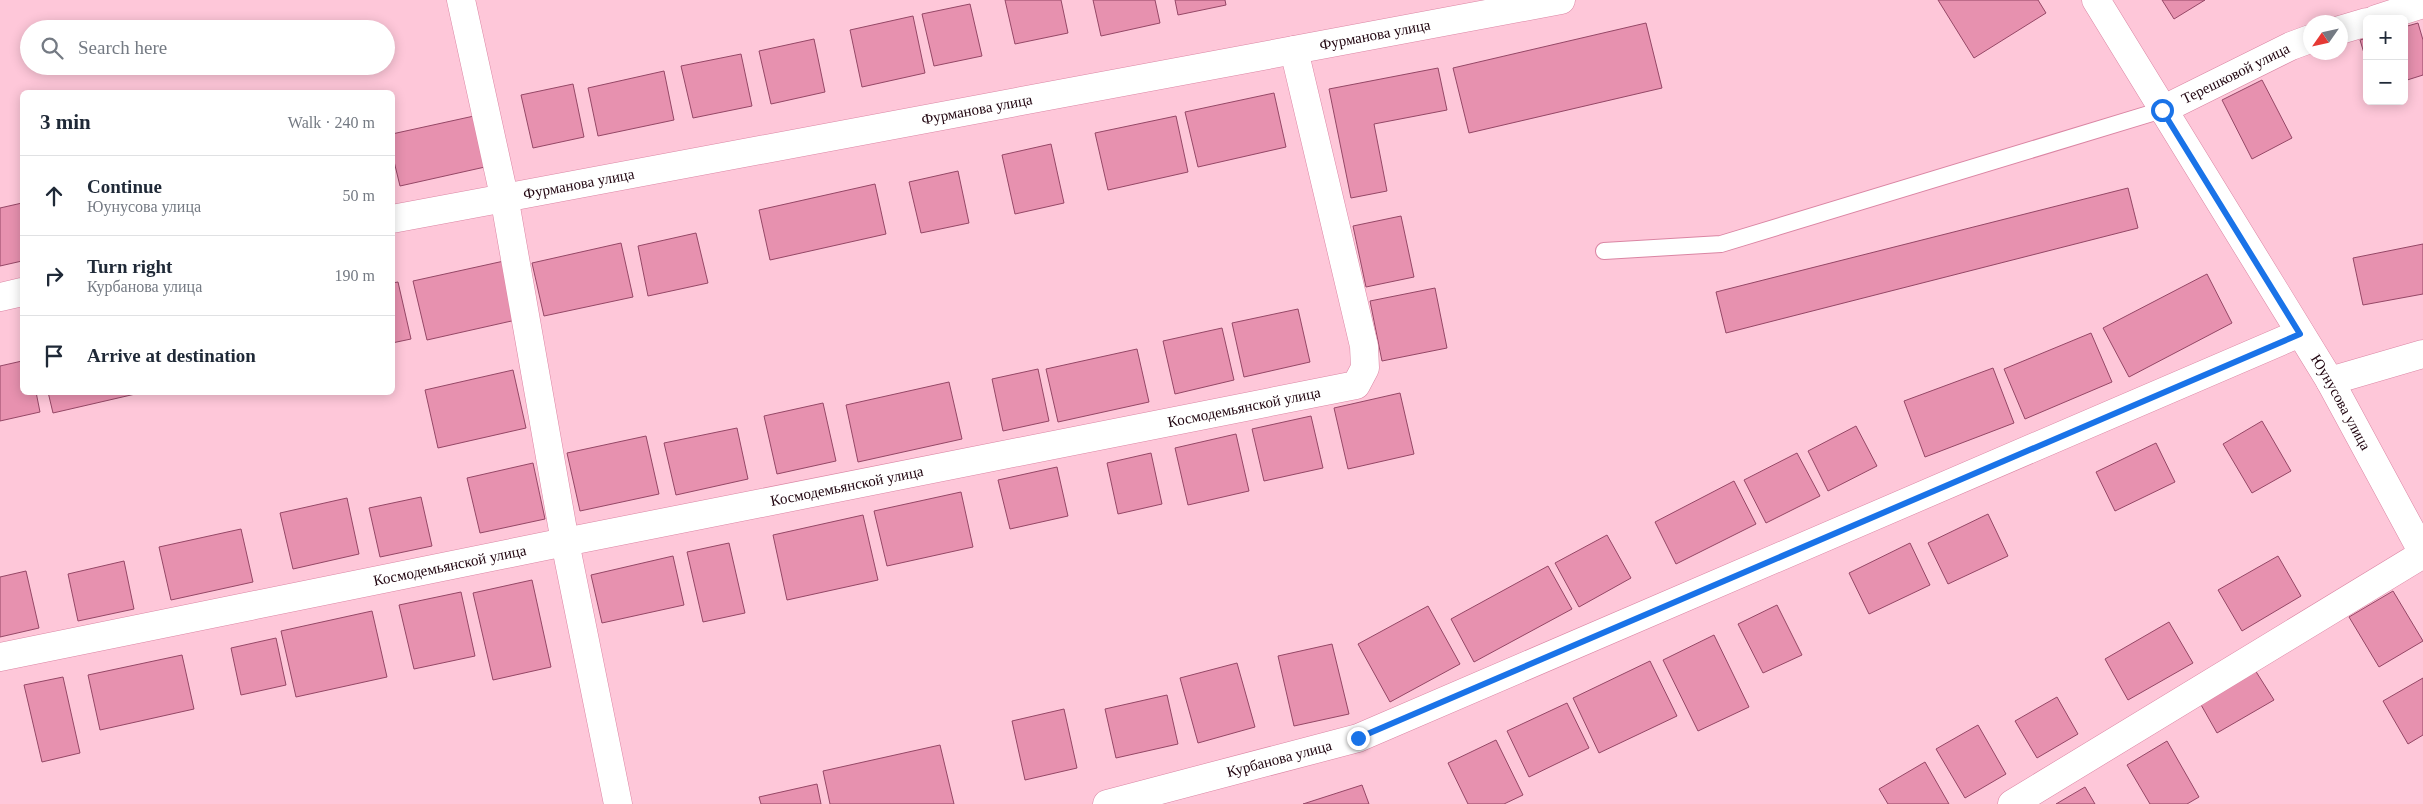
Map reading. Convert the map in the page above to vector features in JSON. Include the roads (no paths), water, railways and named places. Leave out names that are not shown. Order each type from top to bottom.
[{"type":"street","points":[[461,0],[504,196],[565,542],[618,804]]},
{"type":"street","name":"Фурманова улица","points":[[395,218],[504,196],[1561,0]]},
{"type":"street","name":"Юунусова улица","points":[[2096,0],[2330,381],[2423,554]]},
{"type":"street","points":[[2389,15],[2423,4]]},
{"type":"street","points":[[2348,28],[2363,23]]},
{"type":"street","name":"Терешковой улица","points":[[2162,110],[2291,46],[2303,42]]},
{"type":"street","name":"Космодемьянской улица","points":[[0,658],[565,542],[1356,385],[1365,368],[1364,346],[1294,50]]},
{"type":"street","points":[[0,297],[20,292]]},
{"type":"street","name":"Курбанова улица","points":[[1107,804],[1358,738],[2300,334]]},
{"type":"street","points":[[2330,381],[2423,354]]},
{"type":"street","points":[[2012,804],[2423,554]]},
{"type":"lane","points":[[1604,252],[1721,244],[2162,110]]}]
